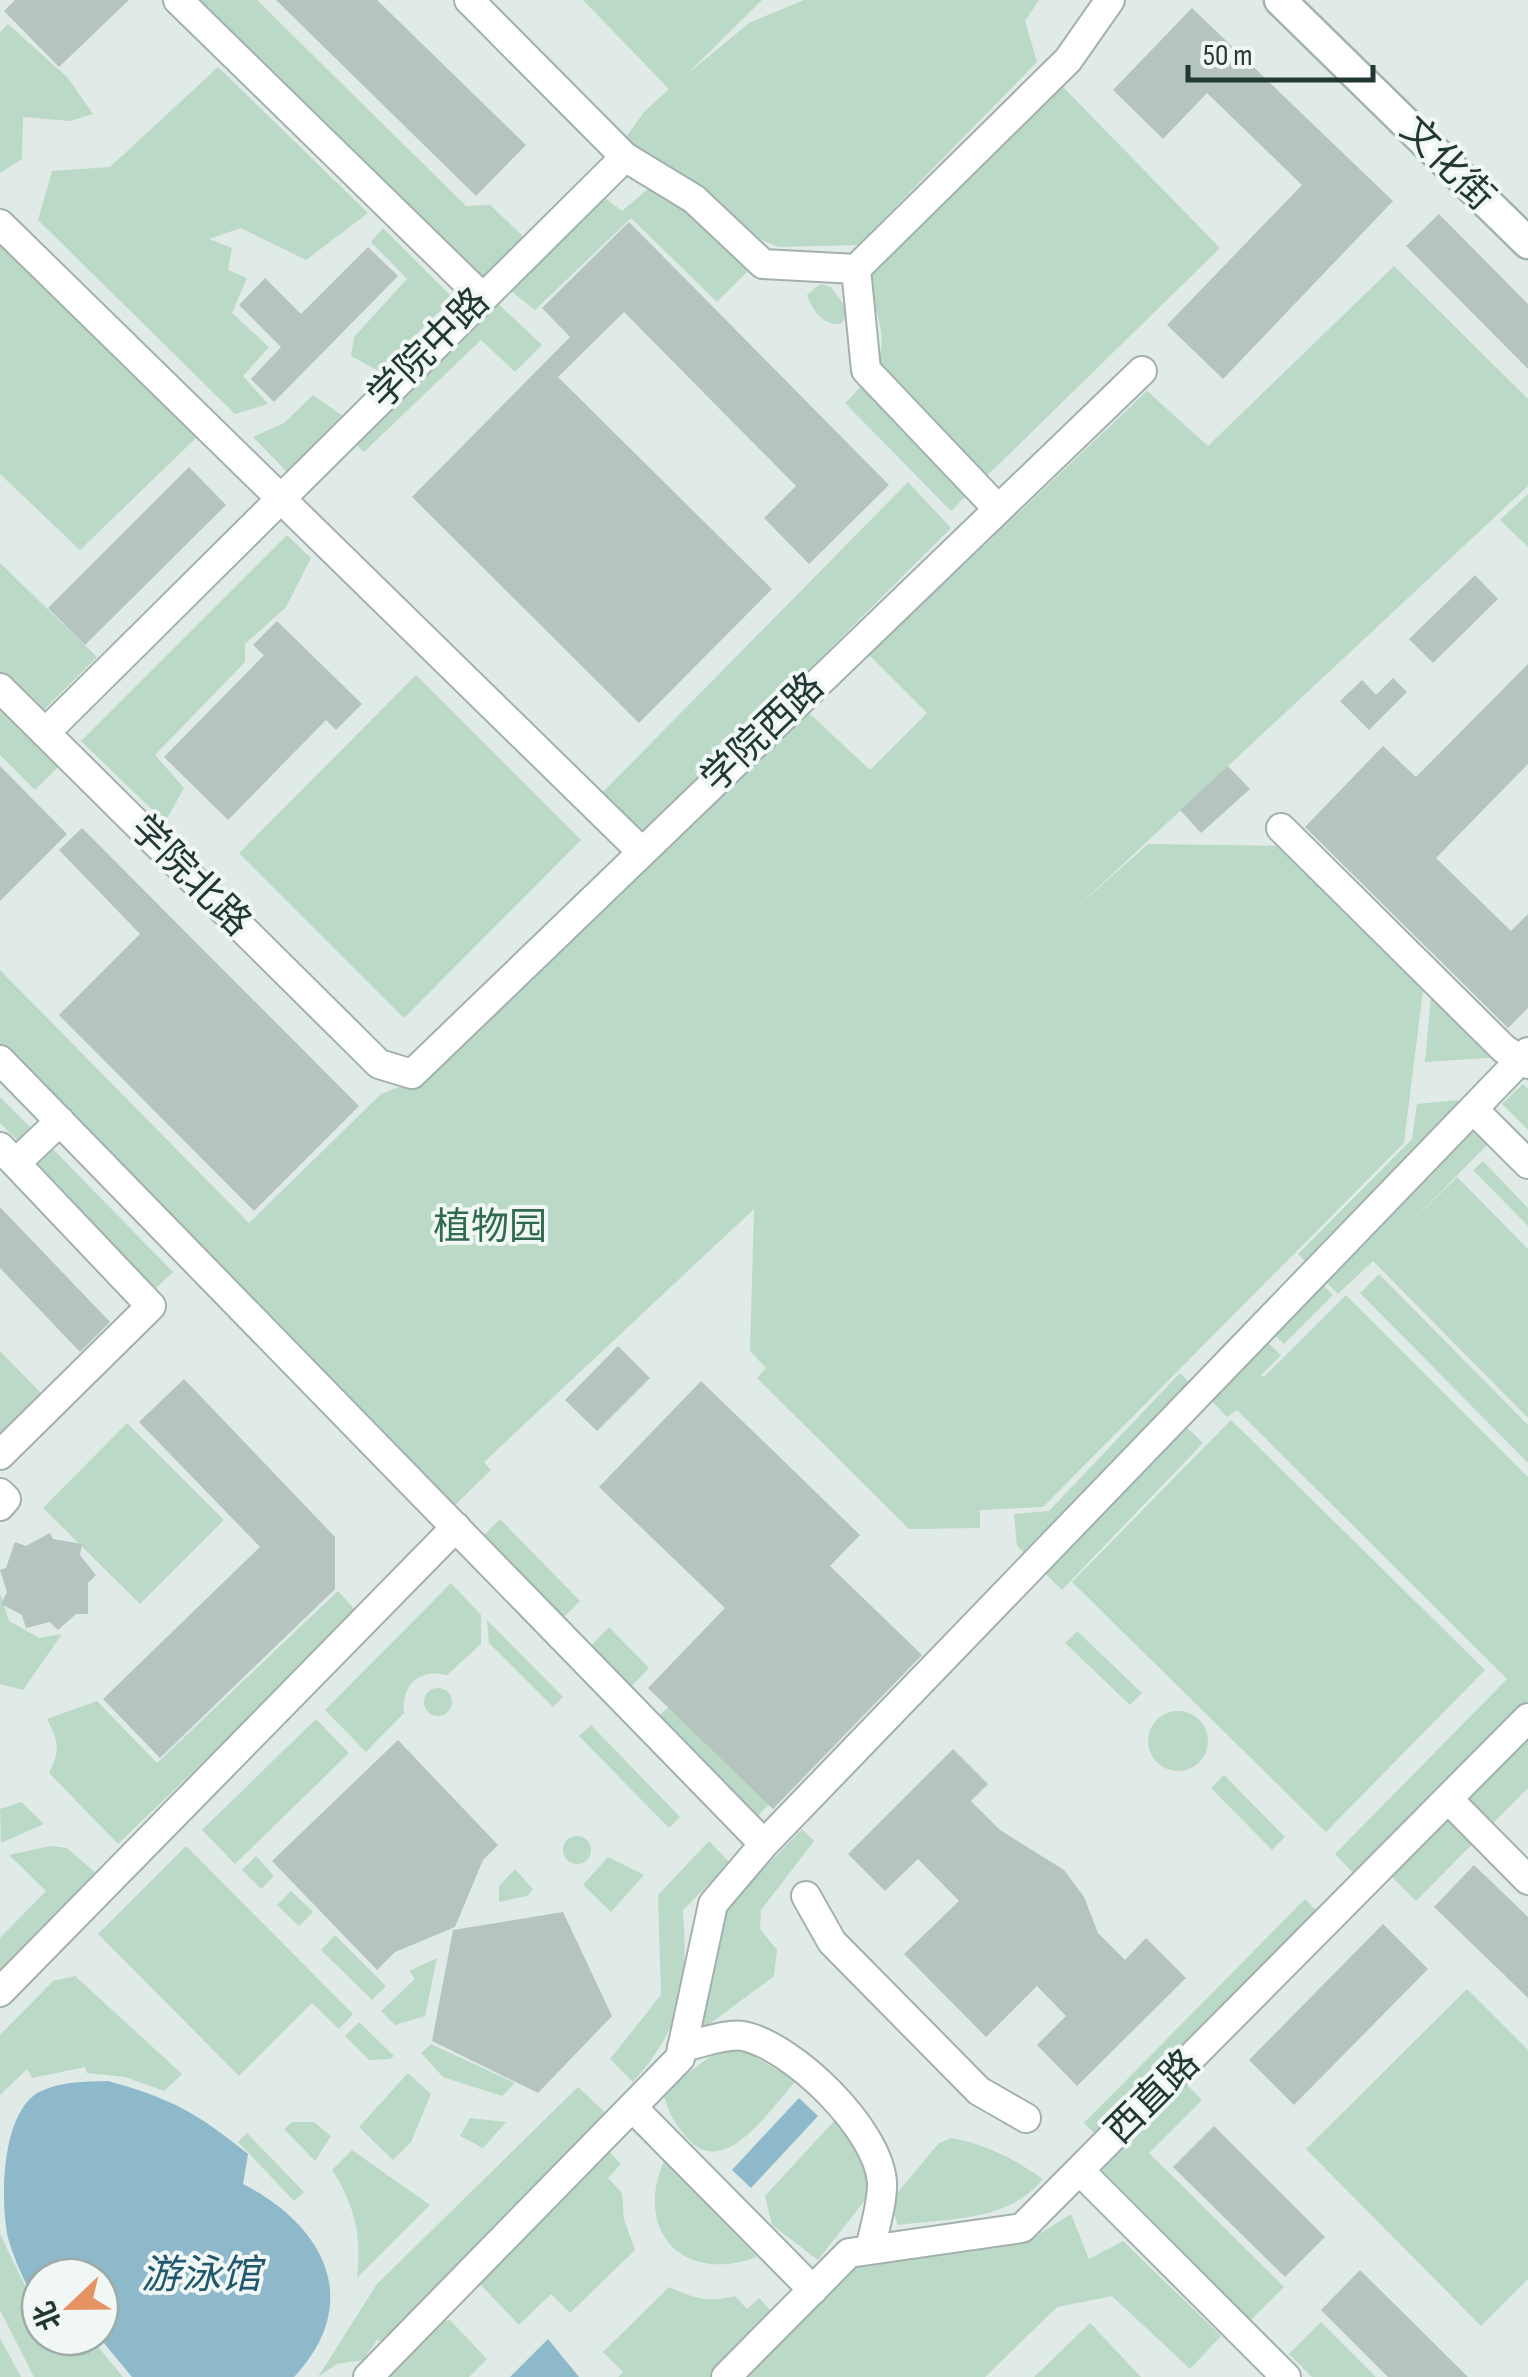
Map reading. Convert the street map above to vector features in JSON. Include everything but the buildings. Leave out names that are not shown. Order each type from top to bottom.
[{"type":"street","points":[[178,0],[482,296]]},
{"type":"street","points":[[469,0],[625,158],[694,200],[763,264],[856,270],[1068,60],[1110,0]]},
{"type":"street","name":"文化街","points":[[1280,0],[1528,244]]},
{"type":"street","name":"学院中路","points":[[45,733],[625,158]]},
{"type":"street","points":[[0,224],[640,850]]},
{"type":"street","points":[[856,270],[866,370],[998,509]]},
{"type":"street","name":"学院西路","points":[[379,1064],[412,1074],[640,850],[1142,371]]},
{"type":"street","name":"学院北路","points":[[0,688],[379,1064]]},
{"type":"street","points":[[368,2377],[680,2058],[713,1904],[764,1844],[1526,1058],[1504,1049],[1281,828]]},
{"type":"street","points":[[0,1060],[764,1844]]},
{"type":"street","points":[[1474,1110],[1528,1164]]},
{"type":"street","points":[[0,1455],[151,1306],[8,1155],[60,1121]]},
{"type":"street","points":[[0,1492],[6,1500],[0,1506]]},
{"type":"street","points":[[0,1992],[456,1528]]},
{"type":"street","name":"西直路","points":[[864,2244],[1022,2228],[1528,1718]]},
{"type":"street","points":[[1448,1799],[1528,1880]]},
{"type":"street","points":[[806,1896],[832,1942],[979,2091],[1026,2118]]},
{"type":"street","points":[[682,2048],[740,2035],[802,2067],[853,2119],[872,2152],[882,2182],[864,2244],[726,2377]]},
{"type":"street","points":[[632,2107],[813,2290]]},
{"type":"street","points":[[1080,2171],[1286,2377]]},
{"type":"green space","points":[[200,0],[257,0],[466,206],[490,205],[525,238],[480,283]]},
{"type":"green space","points":[[583,0],[762,0],[685,76],[749,23],[804,0],[1039,0],[1025,21],[1037,62],[858,245],[779,247],[741,232],[626,137],[644,112],[669,89]]},
{"type":"green space","points":[[8,24],[68,78],[93,114],[70,121],[23,117],[22,159],[0,173],[0,32]]},
{"type":"green space","points":[[218,67],[368,213],[306,260],[241,228],[209,239],[232,248],[228,270],[247,278],[232,313],[269,347],[243,376],[268,404],[235,414],[38,220],[52,171],[110,167]]},
{"type":"green space","points":[[1062,86],[1220,248],[951,511],[845,403],[872,371],[882,345],[867,277]]},
{"type":"green space","points":[[653,185],[690,207],[750,269],[717,302],[631,218],[535,310],[505,286],[600,194],[622,211]]},
{"type":"green space","points":[[383,228],[453,298],[379,371],[351,356],[354,337],[407,279],[371,242]]},
{"type":"green space","points":[[0,234],[199,435],[80,550],[0,474]]},
{"type":"green space","name":"植物园","points":[[1394,266],[1528,399],[1528,486],[1076,908],[1148,844],[1283,846],[1423,991],[1404,1143],[1043,1507],[980,1510],[980,1528],[909,1529],[757,1378],[766,1368],[750,1351],[754,1209],[484,1462],[491,1470],[451,1509],[0,1050],[0,970],[249,1223],[381,1094],[407,1084],[807,711],[870,770],[927,713],[869,655],[1147,391],[1208,446]]},
{"type":"green space","points":[[820,284],[831,287],[849,312],[841,324],[823,319],[812,306],[807,295]]},
{"type":"green space","points":[[492,298],[542,345],[515,372],[481,340],[364,452],[349,437]]},
{"type":"green space","points":[[313,395],[344,417],[289,474],[253,437],[284,423]]},
{"type":"green space","points":[[908,482],[951,528],[643,835],[601,794]]},
{"type":"green space","points":[[1528,494],[1528,547],[1500,520]]},
{"type":"green space","points":[[287,535],[311,558],[286,607],[245,644],[245,662],[155,755],[184,788],[165,822],[81,741]]},
{"type":"green space","points":[[0,563],[97,657],[41,713],[0,672]]},
{"type":"green space","points":[[416,675],[581,840],[404,1018],[239,853]]},
{"type":"green space","points":[[0,702],[62,763],[35,790],[0,755]]},
{"type":"green space","points":[[1432,986],[1503,1057],[1425,1062]]},
{"type":"green space","points":[[1523,1084],[1528,1089],[1528,1130],[1502,1104]]},
{"type":"green space","points":[[0,1097],[35,1132],[22,1145],[0,1123]]},
{"type":"green space","points":[[1458,1100],[1495,1137],[1401,1232],[1457,1177],[1528,1249],[1528,1418],[1373,1261],[1338,1294],[1298,1254],[1412,1139],[1417,1104]]},
{"type":"green space","points":[[46,1142],[173,1272],[156,1288],[29,1159]]},
{"type":"green space","points":[[1483,1161],[1528,1208],[1528,1226],[1473,1170]]},
{"type":"green space","points":[[1379,1274],[1528,1425],[1528,1463],[1360,1293]]},
{"type":"green space","points":[[1320,1282],[1333,1295],[1284,1344],[1271,1331]]},
{"type":"green space","points":[[1346,1295],[1528,1477],[1528,1714],[1362,1882],[1335,1854],[1507,1679],[1237,1410],[1227,1417],[1205,1394],[1262,1337],[1281,1355],[1261,1375],[1264,1377]]},
{"type":"green space","points":[[0,1351],[41,1393],[0,1436]]},
{"type":"green space","points":[[1180,1373],[1197,1390],[1174,1415],[1203,1443],[1062,1590],[1017,1546],[1014,1514],[1049,1511]]},
{"type":"green space","points":[[1231,1420],[1485,1670],[1326,1832],[1072,1582]]},
{"type":"green space","points":[[127,1423],[224,1520],[140,1604],[43,1508]]},
{"type":"green space","points":[[500,1519],[580,1601],[559,1622],[479,1540]]},
{"type":"green space","points":[[451,1583],[481,1615],[481,1644],[447,1675],[428,1674],[414,1681],[406,1694],[404,1713],[366,1752],[325,1710]]},
{"type":"green space","points":[[338,1591],[358,1613],[118,1844],[49,1773],[57,1746],[47,1719],[97,1701],[157,1763]]},
{"type":"green space","points":[[0,1593],[9,1621],[39,1638],[62,1634],[23,1690],[0,1684]]},
{"type":"green space","points":[[487,1620],[563,1697],[553,1707],[489,1643]]},
{"type":"green space","points":[[609,1627],[649,1668],[629,1689],[588,1649]]},
{"type":"green space","points":[[1077,1631],[1142,1693],[1130,1705],[1065,1643]]},
{"type":"green space","points":[[438,1688],[448,1692],[452,1702],[448,1712],[438,1716],[428,1712],[424,1702],[428,1692]]},
{"type":"green space","points":[[678,1698],[775,1798],[756,1818],[657,1718]]},
{"type":"green space","points":[[1178,1711],[1199,1720],[1208,1741],[1199,1762],[1178,1771],[1157,1762],[1148,1741],[1157,1720]]},
{"type":"green space","points":[[316,1719],[349,1753],[235,1864],[202,1830]]},
{"type":"green space","points":[[591,1725],[680,1817],[669,1828],[579,1736]]},
{"type":"green space","points":[[1528,1727],[1528,1788],[1416,1901],[1386,1871]]},
{"type":"green space","points":[[1224,1775],[1285,1837],[1272,1850],[1211,1788]]},
{"type":"green space","points":[[21,1802],[44,1824],[1,1843],[0,1809]]},
{"type":"green space","points":[[802,1829],[814,1841],[761,1910],[760,1929],[777,1950],[774,1976],[700,2031],[694,2024],[723,1911]]},
{"type":"green space","points":[[577,1836],[587,1840],[591,1850],[587,1860],[577,1864],[567,1860],[563,1850],[567,1840]]},
{"type":"green space","points":[[709,1841],[730,1863],[683,1910],[684,1961],[679,2003],[663,2041],[633,2082],[610,2059],[661,1995],[658,1895]]},
{"type":"green space","points":[[50,1846],[67,1848],[98,1875],[0,1974],[0,1938],[46,1891],[9,1855]]},
{"type":"green space","points":[[186,1846],[353,2014],[339,2029],[312,2003],[239,2076],[98,1934]]},
{"type":"green space","points":[[256,1856],[274,1876],[261,1889],[242,1870]]},
{"type":"green space","points":[[608,1857],[644,1875],[611,1912],[583,1885]]},
{"type":"green space","points":[[515,1869],[533,1889],[527,1896],[499,1902],[499,1886]]},
{"type":"green space","points":[[291,1891],[313,1912],[299,1926],[277,1905]]},
{"type":"green space","points":[[1305,1899],[1321,1915],[1100,2139],[1084,2123]]},
{"type":"green space","points":[[335,1935],[386,1986],[372,2000],[321,1950]]},
{"type":"green space","points":[[437,1958],[425,2016],[395,2025],[381,2011],[415,1979],[409,1971]]},
{"type":"green space","points":[[75,1976],[182,2074],[164,2091],[125,2077],[87,2073],[85,2067],[32,2078],[27,2069],[0,2095],[0,2035],[53,1981]]},
{"type":"green space","points":[[1467,1989],[1528,2050],[1528,2279],[1481,2326],[1306,2149]]},
{"type":"green space","points":[[359,2022],[394,2056],[369,2060],[345,2036]]},
{"type":"green space","points":[[431,2044],[515,2083],[502,2096],[443,2077],[421,2053]]},
{"type":"green space","points":[[724,2046],[747,2052],[796,2081],[747,2135],[717,2151],[702,2150],[679,2128],[663,2092]]},
{"type":"green space","points":[[408,2073],[431,2094],[411,2142],[393,2160],[359,2127]]},
{"type":"green space","points":[[1183,2081],[1202,2100],[1149,2153],[1284,2287],[1251,2320],[1098,2166]]},
{"type":"green space","points":[[578,2087],[613,2120],[391,2343],[377,2340],[363,2360],[337,2364],[318,2377],[377,2284]]},
{"type":"green space","points":[[470,2118],[506,2122],[483,2148],[460,2136]]},
{"type":"green space","points":[[835,2120],[863,2165],[869,2195],[818,2260],[772,2225],[765,2196]]},
{"type":"green space","points":[[292,2122],[314,2122],[331,2136],[315,2161],[284,2129]]},
{"type":"green space","points":[[247,2133],[304,2192],[294,2201],[238,2142]]},
{"type":"green space","points":[[951,2138],[999,2153],[1043,2179],[1029,2193],[995,2211],[898,2225],[892,2208],[894,2197],[939,2143]]},
{"type":"green space","points":[[607,2149],[621,2164],[608,2178],[622,2193],[624,2219],[635,2250],[570,2313],[551,2294],[519,2325],[475,2279]]},
{"type":"green space","points":[[352,2150],[430,2205],[357,2278],[355,2221],[332,2170]]},
{"type":"green space","points":[[664,2161],[757,2257],[731,2264],[708,2264],[672,2246],[661,2230],[655,2210],[656,2187]]},
{"type":"green space","points":[[1071,2214],[1089,2259],[1123,2241],[1221,2336],[1190,2369],[1112,2296],[1057,2307],[985,2377],[745,2377],[856,2267],[1028,2241]]},
{"type":"green space","points":[[0,2234],[20,2276],[20,2349],[0,2310]]},
{"type":"green space","points":[[669,2287],[701,2298],[735,2296],[747,2309],[759,2298],[775,2315],[712,2377],[618,2377],[623,2372],[603,2352]]},
{"type":"green space","points":[[450,2320],[487,2359],[469,2377],[380,2377],[435,2323]]},
{"type":"green space","points":[[1321,2322],[1376,2377],[1312,2377],[1289,2354]]},
{"type":"green space","points":[[1090,2323],[1141,2377],[1034,2377]]},
{"type":"green space","points":[[0,2338],[21,2377],[0,2377]]},
{"type":"green space","points":[[24,2357],[106,2357],[123,2377],[34,2377]]},
{"type":"water","name":"游泳馆","points":[[108,2081],[150,2094],[213,2127],[248,2154],[243,2184],[272,2201],[314,2244],[326,2268],[330,2294],[327,2321],[315,2349],[294,2377],[132,2377],[116,2357],[120,2357],[120,2257],[20,2257],[20,2270],[5,2222],[4,2181],[10,2137],[26,2103],[39,2092],[81,2082]]},
{"type":"water","points":[[799,2098],[818,2116],[751,2188],[732,2170]]},
{"type":"water","points":[[548,2339],[579,2377],[510,2377]]}]
